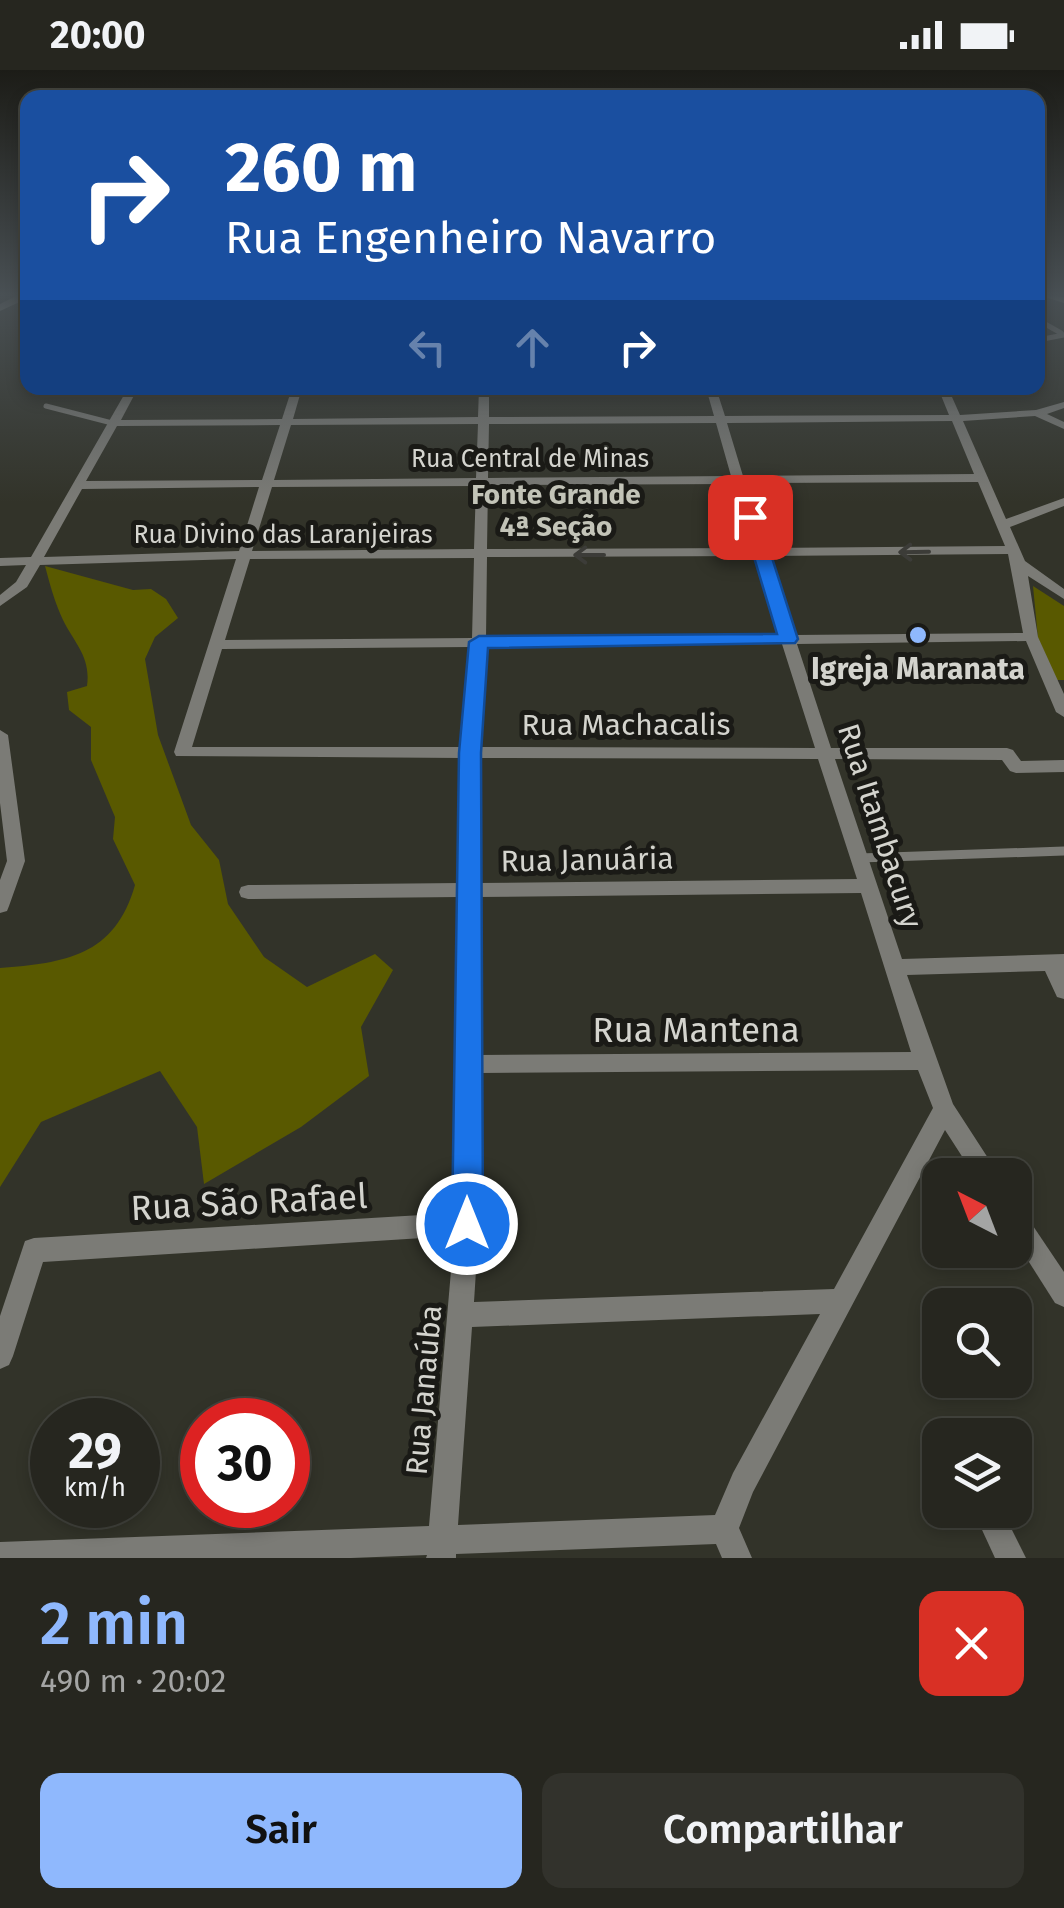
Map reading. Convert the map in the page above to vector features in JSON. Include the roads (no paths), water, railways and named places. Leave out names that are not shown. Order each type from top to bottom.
[{"type":"street","points":[[0,602],[22,584],[129,395]]},
{"type":"street","points":[[295,395],[215,645],[1031,637]]},
{"type":"street","name":"Rua Janaúba","points":[[441,1550],[467,1224],[470,753],[479,642],[483,395]]},
{"type":"street","name":"Rua Itambacury","points":[[714,395],[760,554],[926,1061],[944,1109],[975,1158]]},
{"type":"street","points":[[946,395],[1015,556],[1031,637],[1058,687],[1064,712]]},
{"type":"street","points":[[112,423],[958,418],[1037,413],[1064,405]]},
{"type":"street","points":[[1037,413],[1064,426]]},
{"type":"street","name":"Rua Central de Minas","points":[[76,485],[983,478]]},
{"type":"street","points":[[1002,526],[1064,502]]},
{"type":"street","name":"Rua Divino das Laranjeiras","points":[[0,562],[244,555],[1015,556]]},
{"type":"street","points":[[1015,556],[1064,595]]},
{"type":"street","points":[[0,578],[22,584]]},
{"type":"street","name":"Rua Machacalis","points":[[215,645],[182,752],[824,751],[1008,754],[1016,767],[1064,766]]},
{"type":"street","points":[[0,735],[16,862],[0,906]]},
{"type":"street","name":"Rua Januária","points":[[248,892],[868,886]]},
{"type":"street","points":[[894,967],[1058,962],[1064,991]]},
{"type":"street","name":"Rua Mantena","points":[[466,1064],[926,1061]]},
{"type":"street","points":[[737,1558],[724,1529],[743,1482],[944,1109]]},
{"type":"street","name":"Rua São Rafael","points":[[0,1356],[34,1250],[467,1224]]},
{"type":"street","points":[[1032,1242],[1059,1278]]},
{"type":"street","points":[[462,1315],[839,1301]]},
{"type":"street","points":[[996,1528],[1011,1558]]},
{"type":"street","points":[[0,1558],[441,1550],[724,1529]]},
{"type":"lane","points":[[46,406],[112,423]]},
{"type":"lane","points":[[860,858],[1064,851]]},
{"type":"place","name":"Igreja Maranata","points":[[918,635]]},
{"type":"district","name":"Fonte Grande 4ª Seção","points":[[556,510]]}]
